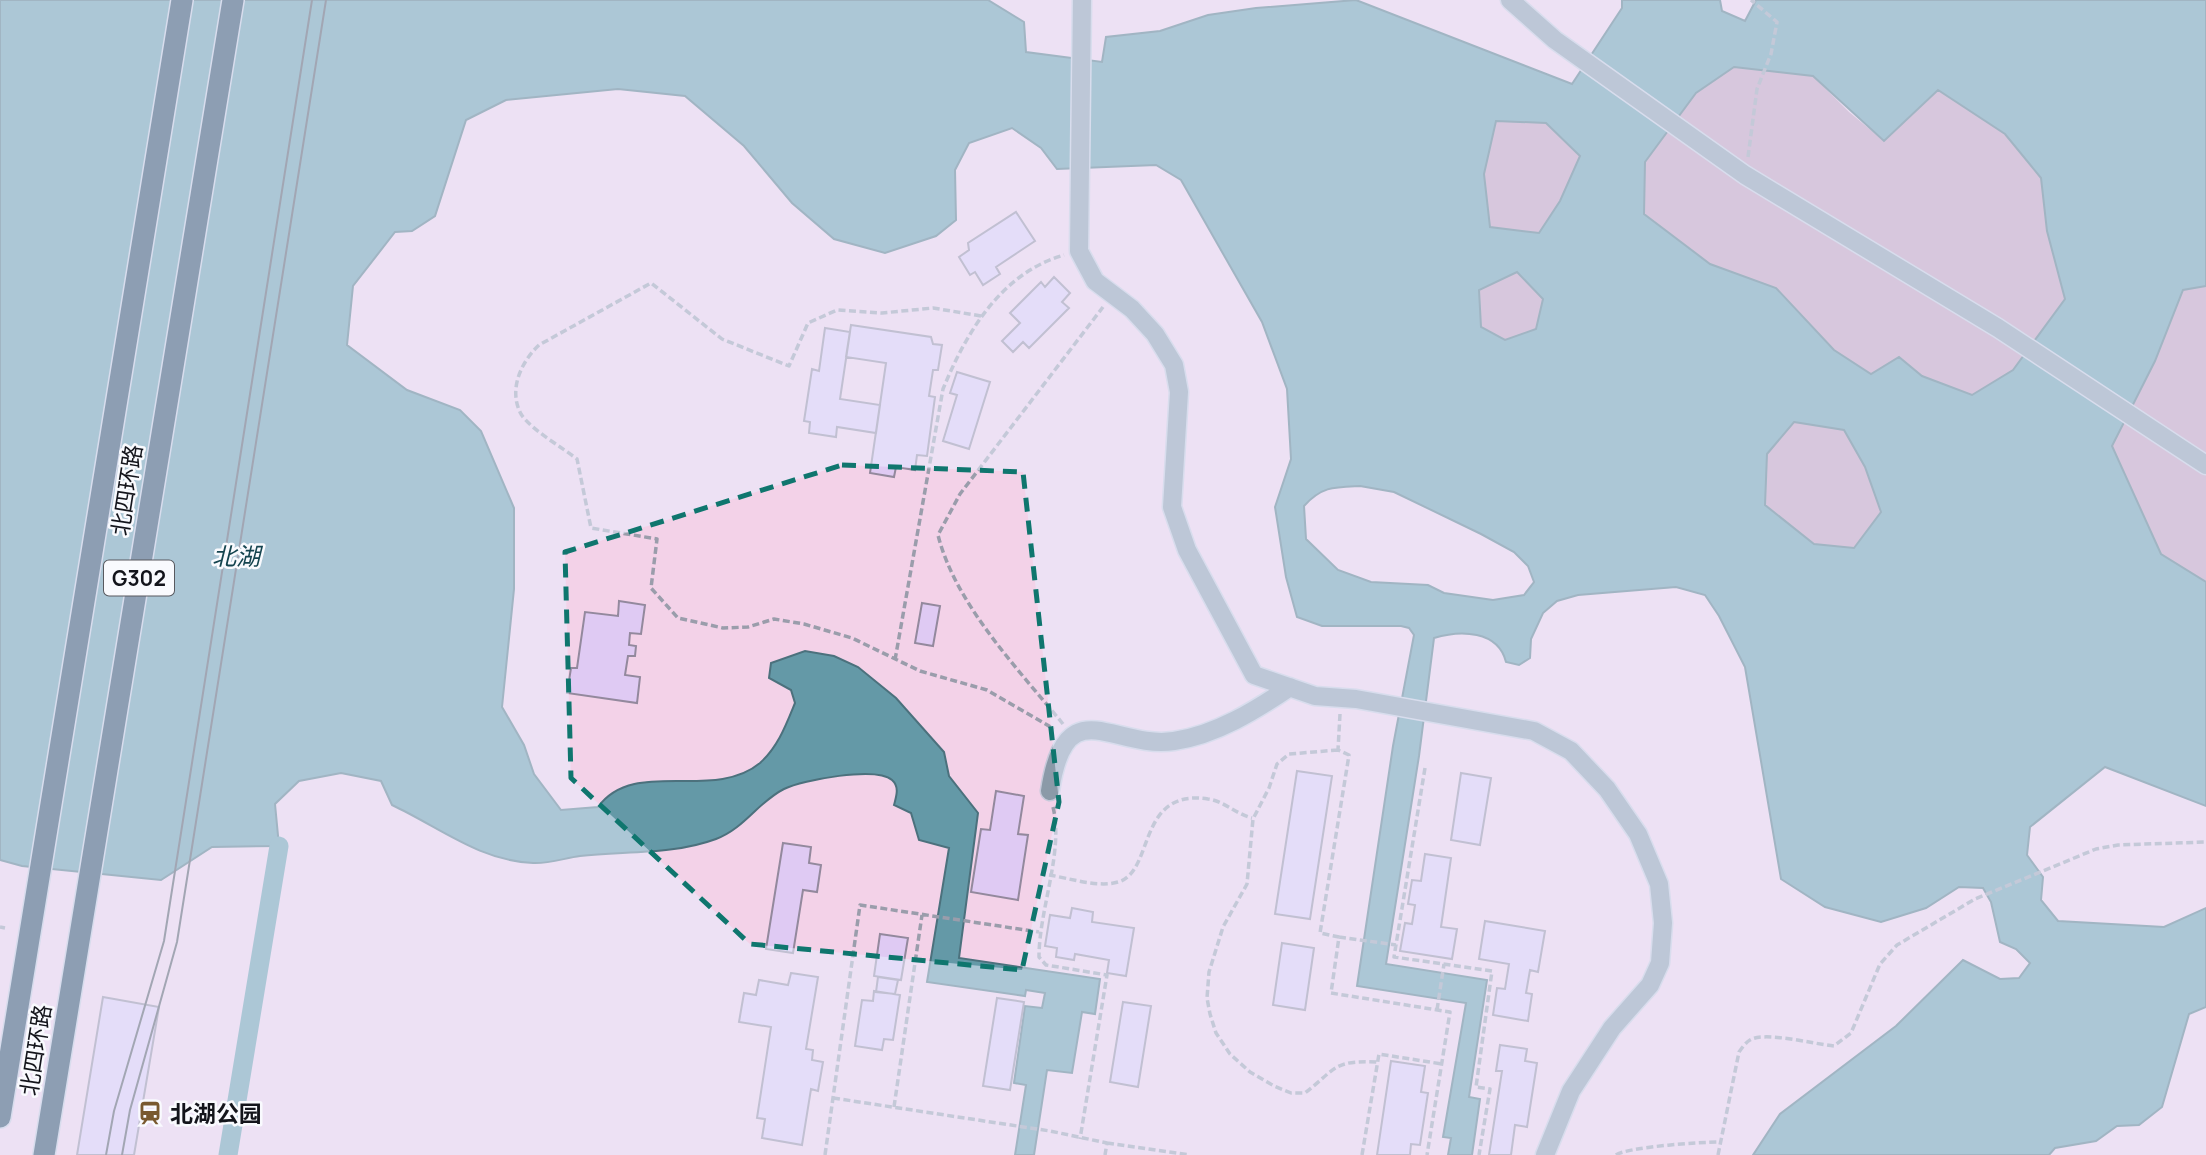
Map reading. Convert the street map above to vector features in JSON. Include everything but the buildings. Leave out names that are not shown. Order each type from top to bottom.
[{"type":"highway","name":"北四环路","points":[[0,1117],[182,0]]},
{"type":"highway","name":"北四环路","points":[[44,1155],[233,0]]},
{"type":"street","points":[[1510,0],[1555,40],[1745,175],[1998,328],[2147,429],[2206,465]]},
{"type":"street","points":[[1082,6],[1079,251],[1095,281],[1132,309],[1155,334],[1174,365],[1179,392],[1172,507],[1187,550],[1254,675],[1315,696],[1341,698],[1534,731],[1571,751],[1607,789],[1638,834],[1658,884],[1663,923],[1660,963],[1650,985],[1612,1028],[1571,1090],[1545,1155]]},
{"type":"street","points":[[1049,791],[1055,757],[1073,736],[1091,730],[1173,741],[1211,730],[1255,711],[1290,687]]},
{"type":"path","points":[[1745,175],[1757,89],[1771,54],[1777,22],[1752,0]]},
{"type":"path","points":[[895,660],[943,389],[957,356],[989,304],[1044,261],[1079,251]]},
{"type":"path","points":[[981,316],[933,308],[882,313],[837,310],[808,323],[789,366],[722,339],[651,284],[538,345],[525,358],[518,375],[516,396],[522,415],[577,458],[591,528],[657,539],[651,588],[678,618],[723,628],[748,627],[775,619],[852,638],[895,660],[987,690],[1041,724],[1073,736]]},
{"type":"path","points":[[1073,736],[998,645],[956,579],[938,535],[960,494],[1112,295]]},
{"type":"path","points":[[1338,750],[1341,698]]},
{"type":"path","points":[[1378,1062],[1345,1062],[1328,1070],[1306,1093],[1291,1093],[1250,1072],[1230,1054],[1216,1033],[1207,998],[1209,972],[1223,927],[1247,884],[1253,819],[1269,788],[1277,764],[1289,754],[1338,750],[1349,755],[1320,933],[1396,945]]},
{"type":"path","points":[[1425,768],[1394,957],[1492,971],[1476,1087],[1490,1089],[1479,1155]]},
{"type":"path","points":[[1049,791],[1058,826],[1039,932],[1039,957],[1046,965],[1107,975],[1080,1139]]},
{"type":"path","points":[[1049,875],[1101,883],[1120,882],[1135,869],[1156,819],[1169,805],[1191,799],[1220,802],[1240,815],[1253,819]]},
{"type":"path","points":[[1717,1155],[1738,1052],[1750,1040],[1768,1035],[1833,1046],[1851,1033],[1880,964],[1897,945],[1975,898],[2096,849],[2118,845],[2206,842]]},
{"type":"path","points":[[825,1155],[860,905],[1039,932]]},
{"type":"path","points":[[894,1107],[922,915]]},
{"type":"path","points":[[1339,937],[1331,993],[1450,1012],[1427,1155]]},
{"type":"path","points":[[1437,1010],[1444,964]]},
{"type":"path","points":[[1362,1155],[1379,1054],[1442,1064]]},
{"type":"path","points":[[833,1098],[1190,1155]]},
{"type":"path","points":[[1616,1155],[1634,1147],[1666,1148],[1719,1142]]},
{"type":"path","points":[[1105,1155],[1107,1143]]},
{"type":"highlighted area","points":[[842,465],[1023,472],[1059,802],[1022,970],[750,944],[571,778],[565,552]]},
{"type":"shaded area","name":"北湖公园","points":[[0,0],[2206,0],[2206,1155],[0,1155]]},
{"type":"shaded area","points":[[1734,67],[1813,76],[1849,112],[1884,141],[1938,89],[2005,134],[2041,178],[2047,231],[2065,299],[2013,370],[1972,395],[1922,376],[1899,357],[1872,374],[1834,350],[1776,288],[1710,264],[1644,214],[1645,162],[1696,93]]},
{"type":"shaded area","points":[[1496,121],[1546,123],[1580,156],[1560,201],[1540,233],[1490,227],[1484,174]]},
{"type":"shaded area","points":[[1517,272],[1543,298],[1536,329],[1505,340],[1481,327],[1479,290]]},
{"type":"shaded area","points":[[2206,286],[2206,582],[2161,554],[2112,446],[2155,361],[2183,290]]},
{"type":"shaded area","points":[[1794,422],[1844,430],[1865,467],[1881,512],[1855,548],[1814,544],[1764,505],[1767,454]]},
{"type":"water","name":"北湖","points":[[0,0],[988,0],[1024,22],[1026,52],[1102,62],[1106,37],[1160,31],[1208,15],[1256,8],[1356,0],[1572,84],[1622,8],[1622,0],[1720,0],[1722,11],[1745,21],[1756,0],[2206,0],[2206,286],[2183,290],[2155,361],[2112,446],[2161,554],[2206,582],[2206,806],[2105,767],[2030,827],[2027,855],[2043,877],[2041,900],[2058,921],[2164,927],[2206,908],[2206,1007],[2189,1014],[2162,1107],[2139,1125],[2117,1126],[2096,1141],[2055,1148],[2049,1155],[1753,1155],[1780,1114],[1896,1026],[1963,960],[2000,979],[2019,978],[2030,963],[2016,949],[2000,942],[1991,902],[1983,888],[1959,887],[1926,908],[1881,922],[1825,907],[1781,879],[1745,667],[1705,595],[1676,587],[1578,595],[1557,601],[1543,613],[1531,639],[1530,658],[1519,665],[1506,662],[1502,651],[1487,638],[1455,634],[1434,638],[1419,756],[1386,964],[1487,980],[1469,1097],[1480,1099],[1472,1155],[1448,1155],[1451,1138],[1443,1137],[1466,1003],[1357,986],[1393,746],[1414,635],[1409,628],[1401,626],[1322,626],[1297,617],[1286,577],[1275,507],[1291,459],[1287,389],[1262,322],[1181,180],[1156,165],[1057,169],[1041,148],[1012,128],[969,143],[955,170],[956,220],[936,236],[885,253],[834,239],[792,203],[744,146],[685,96],[618,89],[506,100],[466,120],[435,216],[412,231],[395,232],[353,286],[347,345],[407,390],[460,410],[481,431],[514,508],[514,589],[502,707],[524,745],[534,774],[561,810],[598,807],[613,792],[632,785],[653,781],[720,779],[741,774],[760,763],[777,743],[795,703],[791,690],[769,678],[771,663],[805,651],[834,656],[858,667],[896,698],[944,752],[949,776],[978,813],[959,958],[1100,979],[1095,1014],[1082,1012],[1072,1073],[1047,1070],[1034,1155],[1015,1155],[1026,1085],[1014,1083],[1025,1006],[1042,1008],[1045,993],[1026,990],[1025,996],[927,982],[949,848],[919,840],[911,813],[894,805],[896,786],[884,776],[856,774],[793,785],[775,794],[726,834],[700,844],[666,850],[580,856],[539,863],[514,861],[477,850],[392,805],[381,781],[341,773],[299,781],[275,804],[279,846],[212,847],[161,880],[22,866],[0,860]],"holes":[[[1734,67],[1813,76],[1884,141],[1938,90],[2005,134],[2041,178],[2047,231],[2065,299],[2013,370],[1972,395],[1922,376],[1899,357],[1871,374],[1834,350],[1776,288],[1710,264],[1644,214],[1645,162],[1696,93]],[[1496,121],[1546,123],[1580,156],[1560,201],[1539,233],[1490,227],[1484,174]],[[1517,272],[1543,299],[1536,329],[1505,340],[1481,327],[1479,290]],[[1794,422],[1844,430],[1865,467],[1881,512],[1854,548],[1814,544],[1765,505],[1767,454]],[[1360,486],[1394,492],[1481,534],[1514,552],[1528,566],[1534,582],[1524,595],[1493,600],[1444,593],[1428,585],[1371,582],[1338,570],[1306,539],[1304,506],[1323,491]]]},
{"type":"waterway","points":[[228,1155],[279,846]]},
{"type":"tram line","points":[[106,1155],[114,1111],[164,941],[312,0]]},
{"type":"tram line","points":[[122,1155],[130,1110],[177,942],[326,0]]},
{"type":"place","name":"北湖公园","points":[[150,1113]]}]
